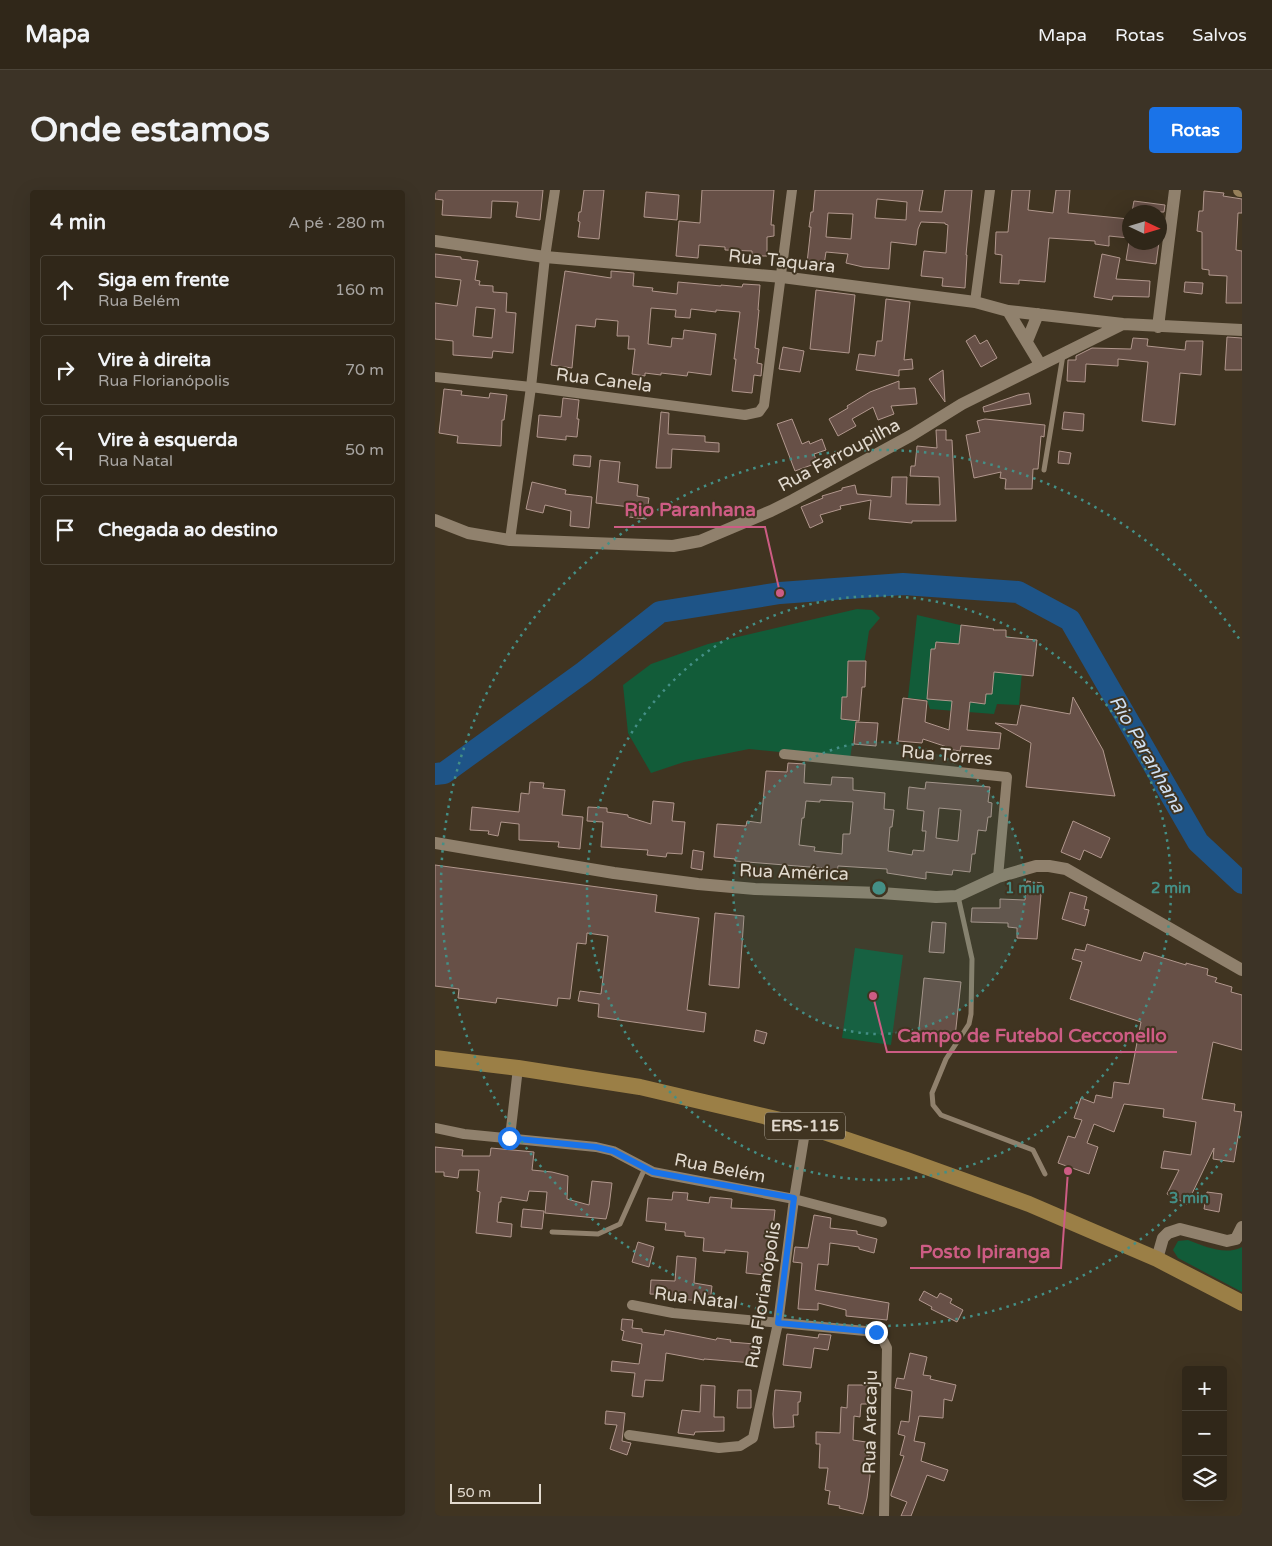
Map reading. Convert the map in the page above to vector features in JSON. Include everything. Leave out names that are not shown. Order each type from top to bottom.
[{"type":"main road","name":"ERS-115","points":[[435,1058],[518,1068],[640,1087],[806,1126],[1007,1196],[1157,1259],[1242,1303]]},
{"type":"street","points":[[509,540],[531,387],[545,257],[555,190]]},
{"type":"street","points":[[782,277],[792,190]]},
{"type":"street","points":[[975,302],[990,190]]},
{"type":"street","points":[[1158,327],[1175,190]]},
{"type":"street","name":"Rua Taquara","points":[[435,241],[545,257],[782,277],[975,302],[1008,311],[1123,324],[1242,330]]},
{"type":"street","name":"Rua Canela","points":[[435,377],[531,387],[745,415],[759,412],[764,404],[782,277]]},
{"type":"street","points":[[1008,311],[1040,364]]},
{"type":"street","points":[[1027,341],[1038,314]]},
{"type":"street","name":"Rua Farroupilha","points":[[435,520],[468,533],[509,540],[673,546],[699,540],[771,511],[793,500],[912,435],[962,404],[1123,324]]},
{"type":"street","name":"Rua Torres","points":[[783,754],[1007,777],[998,877]]},
{"type":"street","name":"Rua América","points":[[435,843],[614,873],[698,884],[755,890],[881,893],[937,897],[957,896],[998,877],[1036,866],[1049,866],[1066,869],[1242,970]]},
{"type":"street","points":[[509,1138],[518,1068]]},
{"type":"street","name":"Rua Florianópolis","points":[[629,1435],[719,1448],[740,1446],[753,1438],[778,1323],[794,1198],[806,1126]]},
{"type":"street","name":"Rua Belém","points":[[435,1128],[463,1134],[596,1147],[613,1151],[653,1172],[794,1198],[882,1222]]},
{"type":"street","points":[[1157,1259],[1163,1238],[1168,1233],[1180,1229],[1227,1241],[1236,1239],[1242,1227]]},
{"type":"street","name":"Rua Natal","points":[[632,1305],[673,1314],[876,1332]]},
{"type":"street","name":"Rua Aracaju","points":[[876,1332],[882,1338],[887,1348],[884,1516]]},
{"type":"lane","points":[[1043,470],[1064,352]]},
{"type":"lane","points":[[957,896],[972,959],[971,1014],[969,1024],[946,1059],[932,1093],[933,1105],[941,1115],[1033,1150],[1045,1174]]},
{"type":"lane","points":[[552,1232],[597,1234],[619,1224],[645,1168]]},
{"type":"green space","points":[[857,609],[872,610],[880,618],[869,631],[850,759],[749,749],[684,762],[651,773],[628,733],[623,685],[651,664],[708,644]]},
{"type":"green space","points":[[917,615],[1025,640],[1019,705],[997,704],[994,714],[930,709],[927,700],[908,698]]},
{"type":"green space","points":[[855,948],[903,955],[891,1045],[842,1038]]},
{"type":"green space","points":[[1188,1240],[1208,1247],[1229,1251],[1242,1247],[1242,1292],[1178,1258],[1173,1250],[1178,1241]]},
{"type":"building","points":[[435,190],[543,190],[540,220],[516,217],[518,202],[492,201],[491,218],[442,215],[443,200],[435,199]]},
{"type":"building","points":[[584,190],[604,190],[599,239],[578,237],[579,212],[581,212]]},
{"type":"building","points":[[702,190],[774,190],[771,225],[774,225],[774,236],[767,237],[767,256],[752,256],[752,251],[725,250],[725,247],[699,245],[698,258],[676,256],[679,221],[700,223]]},
{"type":"building","points":[[815,190],[923,190],[919,211],[942,212],[945,190],[972,190],[965,288],[942,286],[943,278],[921,276],[924,251],[946,253],[948,225],[945,223],[921,222],[916,245],[891,242],[889,269],[863,267],[846,263],[848,254],[826,252],[824,265],[807,263],[811,227],[809,227],[811,212],[813,212]],"holes":[[[877,199],[907,202],[906,220],[875,218]],[[828,213],[853,214],[851,239],[826,237]]]},
{"type":"building","points":[[1012,190],[1030,190],[1028,210],[1053,213],[1056,190],[1070,190],[1068,213],[1122,218],[1122,237],[1109,236],[1109,246],[1095,244],[1095,241],[1049,238],[1045,282],[1019,280],[1019,284],[1000,283],[1002,255],[995,254],[996,232],[1008,232]]},
{"type":"building","points":[[1204,191],[1224,193],[1223,196],[1242,199],[1242,213],[1238,213],[1236,250],[1242,251],[1242,303],[1226,303],[1227,276],[1209,275],[1209,270],[1202,269],[1202,232],[1197,231],[1199,211],[1203,211]]},
{"type":"building","points":[[646,192],[679,195],[677,220],[644,217]]},
{"type":"building","points":[[1134,201],[1165,205],[1133,205]]},
{"type":"building","points":[[1128,250],[1158,250],[1156,264],[1126,260]]},
{"type":"building","points":[[435,254],[478,261],[475,280],[480,281],[479,285],[493,286],[493,292],[507,293],[506,312],[516,313],[513,353],[493,351],[492,358],[453,355],[453,341],[435,339],[435,303],[457,306],[461,280],[435,277]],"holes":[[[476,307],[495,309],[492,338],[473,336]]]},
{"type":"building","points":[[1102,254],[1120,258],[1116,279],[1150,281],[1149,297],[1113,296],[1112,300],[1094,297]]},
{"type":"building","points":[[565,271],[611,278],[611,271],[634,273],[633,286],[653,288],[652,291],[677,294],[678,282],[742,287],[743,284],[760,285],[755,348],[759,349],[757,363],[762,364],[761,376],[754,375],[752,393],[732,391],[740,312],[691,309],[690,318],[675,317],[676,310],[651,308],[648,344],[671,347],[672,338],[683,339],[684,330],[716,334],[711,375],[688,372],[687,376],[661,373],[661,375],[645,373],[645,376],[632,374],[635,349],[628,349],[629,336],[617,336],[618,321],[596,319],[595,327],[576,325],[572,368],[551,365]]},
{"type":"building","points":[[1185,282],[1203,283],[1202,294],[1184,292]]},
{"type":"building","points":[[816,290],[855,295],[849,353],[810,349]]},
{"type":"building","points":[[886,299],[910,302],[904,360],[912,359],[913,369],[899,370],[899,376],[856,370],[859,354],[875,356],[877,341],[882,341]]},
{"type":"building","points":[[975,335],[980,344],[987,340],[997,358],[981,367],[966,341]]},
{"type":"building","points":[[1227,337],[1242,338],[1242,370],[1225,370]]},
{"type":"building","points":[[1133,338],[1148,339],[1147,346],[1185,350],[1186,341],[1203,341],[1201,375],[1180,373],[1175,425],[1142,421],[1148,362],[1118,359],[1118,366],[1086,364],[1085,382],[1067,381],[1068,360],[1076,360],[1076,356],[1092,348],[1131,349]]},
{"type":"building","points":[[783,347],[804,351],[800,372],[779,369]]},
{"type":"building","points":[[943,370],[945,402],[929,379]]},
{"type":"building","points":[[899,381],[899,389],[915,388],[917,404],[891,406],[894,414],[878,420],[873,407],[852,419],[856,426],[838,436],[829,419],[870,392]]},
{"type":"building","points":[[444,389],[462,391],[461,395],[489,398],[490,393],[507,395],[504,420],[502,420],[501,446],[457,443],[458,436],[439,433]]},
{"type":"building","points":[[1029,393],[1031,404],[984,412],[983,407]]},
{"type":"building","points":[[563,398],[579,400],[577,437],[566,436],[566,440],[537,437],[539,415],[561,417]]},
{"type":"building","points":[[661,412],[669,413],[668,434],[705,436],[705,442],[719,443],[719,452],[672,449],[671,468],[656,468]]},
{"type":"building","points":[[1064,412],[1084,414],[1083,431],[1062,429]]},
{"type":"building","points":[[792,419],[802,444],[809,441],[810,444],[822,439],[826,450],[814,454],[817,463],[795,471],[777,424]]},
{"type":"building","points":[[985,419],[1045,425],[1044,437],[1041,436],[1038,469],[1033,469],[1032,489],[1005,489],[1006,479],[1000,478],[1001,472],[974,478],[966,435],[980,432],[977,421]]},
{"type":"building","points":[[936,430],[946,430],[946,440],[952,440],[956,521],[912,521],[912,523],[869,519],[871,500],[840,506],[841,509],[820,515],[823,522],[810,528],[801,507],[823,498],[822,496],[855,485],[857,494],[891,497],[892,477],[907,477],[906,504],[940,505],[939,477],[910,476],[911,466],[915,466],[917,446],[937,448]]},
{"type":"building","points":[[1059,451],[1071,453],[1069,464],[1058,463]]},
{"type":"building","points":[[574,455],[591,456],[590,467],[573,465]]},
{"type":"building","points":[[600,460],[620,462],[618,482],[638,485],[637,496],[649,498],[646,519],[629,517],[630,507],[596,503]]},
{"type":"building","points":[[532,482],[566,490],[565,494],[592,497],[589,528],[570,526],[571,511],[545,505],[543,513],[526,509]]},
{"type":"building","points":[[961,625],[1006,630],[1006,637],[1037,640],[1033,676],[994,672],[992,694],[986,694],[985,704],[970,702],[967,730],[1001,733],[999,749],[961,746],[960,751],[947,749],[947,747],[923,739],[922,743],[898,741],[903,698],[927,701],[925,722],[949,730],[952,701],[927,699],[931,649],[935,649],[936,642],[959,644]]},
{"type":"building","points":[[848,661],[866,661],[865,687],[862,687],[859,721],[841,719],[842,697],[847,697]]},
{"type":"building","points":[[1073,697],[1103,750],[1115,796],[1026,787],[1031,743],[995,723],[1017,725],[1021,705],[1070,714]]},
{"type":"building","points":[[856,722],[878,723],[876,746],[854,744]]},
{"type":"building","points":[[788,763],[805,764],[804,783],[831,785],[832,777],[853,778],[853,790],[885,793],[884,809],[894,810],[888,851],[912,855],[913,850],[924,851],[926,831],[922,831],[924,811],[907,809],[909,787],[925,789],[926,782],[990,787],[988,802],[992,803],[991,817],[988,817],[986,831],[978,830],[975,854],[972,854],[970,872],[953,870],[952,875],[926,872],[926,879],[887,873],[887,869],[838,866],[837,873],[822,871],[822,868],[735,861],[735,859],[714,857],[717,824],[746,826],[747,821],[761,823],[766,771],[787,772]],"holes":[[[820,800],[853,802],[850,834],[843,834],[842,854],[814,851],[815,847],[799,845],[806,801],[820,802]],[[939,808],[961,810],[958,841],[936,838]]]},
{"type":"building","points":[[530,782],[544,783],[543,788],[565,790],[562,815],[583,817],[580,849],[558,847],[559,842],[519,840],[519,824],[501,822],[498,836],[488,834],[489,831],[470,830],[472,807],[519,812],[521,793],[529,794]]},
{"type":"building","points":[[653,801],[674,803],[672,821],[685,822],[682,854],[667,853],[666,857],[647,855],[648,850],[601,847],[603,822],[587,821],[588,807],[607,808],[607,812],[628,815],[628,817],[651,824]]},
{"type":"building","points":[[1073,821],[1110,838],[1101,858],[1084,850],[1080,860],[1061,852]]},
{"type":"building","points":[[693,850],[704,852],[702,870],[691,868]]},
{"type":"building","points":[[435,865],[657,895],[655,912],[699,918],[687,1010],[706,1013],[704,1032],[598,1017],[599,1004],[578,1001],[580,991],[601,994],[608,936],[587,933],[586,944],[577,943],[570,999],[558,998],[557,1006],[497,998],[496,1003],[458,998],[459,989],[435,986]]},
{"type":"building","points":[[1027,881],[1042,883],[1037,939],[1017,938],[1017,928],[1008,927],[1008,923],[971,922],[972,908],[1000,908],[1000,899],[1025,900]]},
{"type":"building","points":[[1070,892],[1087,897],[1084,909],[1089,910],[1085,926],[1062,919]]},
{"type":"building","points":[[715,913],[744,916],[739,988],[709,985]]},
{"type":"building","points":[[932,922],[946,923],[944,953],[929,952]]},
{"type":"building","points":[[1087,944],[1141,961],[1144,952],[1186,965],[1186,963],[1208,969],[1207,975],[1217,978],[1215,982],[1232,987],[1231,992],[1242,995],[1242,1050],[1213,1042],[1202,1099],[1235,1104],[1234,1111],[1242,1112],[1234,1162],[1213,1159],[1214,1148],[1187,1204],[1167,1194],[1179,1170],[1161,1168],[1164,1151],[1191,1155],[1196,1122],[1163,1117],[1164,1109],[1124,1104],[1114,1132],[1094,1124],[1087,1143],[1098,1147],[1089,1174],[1058,1163],[1068,1136],[1075,1138],[1082,1120],[1074,1118],[1081,1098],[1094,1103],[1096,1095],[1112,1098],[1114,1082],[1129,1084],[1141,1022],[1070,999],[1082,962],[1072,959],[1075,949],[1085,951]]},
{"type":"building","points":[[924,978],[961,982],[955,1037],[952,1041],[918,1038]]},
{"type":"building","points":[[756,1030],[767,1033],[764,1044],[754,1041]]},
{"type":"building","points":[[435,1147],[463,1150],[462,1156],[490,1156],[491,1148],[534,1152],[532,1170],[568,1176],[567,1199],[589,1205],[592,1181],[612,1183],[606,1219],[545,1213],[547,1192],[529,1191],[527,1201],[501,1197],[501,1202],[499,1202],[497,1222],[512,1224],[511,1237],[476,1233],[480,1192],[477,1191],[479,1170],[459,1170],[458,1178],[444,1176],[444,1172],[435,1172]]},
{"type":"building","points":[[673,1192],[688,1193],[687,1200],[709,1203],[710,1197],[732,1199],[731,1208],[775,1210],[772,1238],[777,1239],[775,1257],[767,1256],[765,1275],[746,1273],[748,1252],[725,1250],[725,1253],[703,1251],[704,1238],[685,1236],[685,1232],[665,1230],[666,1223],[646,1221],[648,1198],[672,1200]]},
{"type":"building","points":[[1207,1192],[1222,1194],[1219,1212],[1204,1209]]},
{"type":"building","points":[[523,1209],[544,1211],[542,1229],[521,1227]]},
{"type":"building","points":[[814,1215],[831,1218],[830,1228],[857,1231],[857,1234],[877,1239],[874,1253],[859,1249],[859,1247],[830,1243],[828,1265],[818,1264],[815,1290],[889,1303],[887,1320],[846,1316],[846,1310],[818,1303],[818,1310],[798,1309],[802,1263],[793,1262],[795,1247],[808,1248]]},
{"type":"building","points":[[638,1242],[654,1247],[649,1267],[632,1262]]},
{"type":"building","points":[[677,1256],[696,1258],[694,1283],[712,1286],[710,1302],[670,1298],[671,1295],[650,1294],[651,1280],[675,1281]]},
{"type":"building","points":[[924,1291],[937,1298],[940,1293],[952,1299],[950,1303],[963,1310],[957,1322],[931,1309],[932,1307],[919,1300]]},
{"type":"building","points":[[622,1319],[633,1320],[632,1328],[642,1329],[642,1332],[664,1335],[665,1330],[716,1340],[717,1338],[731,1340],[730,1342],[755,1344],[753,1363],[704,1360],[666,1353],[663,1381],[645,1380],[643,1397],[632,1396],[635,1373],[611,1371],[612,1361],[639,1364],[642,1344],[622,1340],[624,1331],[621,1330]]},
{"type":"building","points":[[787,1334],[818,1338],[819,1334],[831,1335],[828,1350],[814,1348],[811,1368],[783,1365]]},
{"type":"building","points":[[910,1353],[927,1357],[923,1375],[931,1376],[930,1379],[956,1385],[952,1401],[944,1399],[943,1418],[919,1416],[914,1441],[925,1443],[921,1461],[948,1470],[944,1481],[927,1475],[911,1516],[901,1516],[907,1502],[891,1496],[891,1494],[904,1456],[900,1455],[905,1436],[898,1434],[901,1421],[909,1422],[912,1391],[895,1388],[897,1378],[904,1379]]},
{"type":"building","points":[[701,1385],[715,1386],[714,1417],[724,1417],[724,1431],[695,1432],[694,1435],[678,1433],[682,1410],[700,1412]]},
{"type":"building","points":[[848,1385],[868,1385],[867,1404],[861,1404],[860,1417],[854,1416],[853,1440],[866,1442],[865,1454],[869,1455],[870,1476],[863,1514],[828,1504],[830,1491],[825,1490],[828,1468],[819,1468],[820,1444],[816,1444],[816,1432],[840,1433],[841,1407],[847,1408]]},
{"type":"building","points":[[738,1390],[751,1390],[751,1408],[737,1408]]},
{"type":"building","points":[[775,1390],[801,1392],[800,1402],[798,1402],[798,1415],[793,1415],[794,1427],[774,1428]]},
{"type":"building","points":[[606,1411],[625,1413],[622,1441],[631,1443],[627,1455],[610,1449],[617,1425],[605,1424]]},
{"type":"waterway","name":"Rio Paranhana","points":[[435,774],[444,773],[584,672],[660,612],[780,593],[903,584],[1018,592],[1070,620],[1198,842],[1242,883]]},
{"type":"place","name":"Rio Paranhana","points":[[780,593]]},
{"type":"place","name":"Campo de Futebol Cecconello","points":[[873,996]]},
{"type":"place","name":"Posto Ipiranga","points":[[1068,1171]]},
{"type":"route","points":[[509,1138],[596,1147],[613,1151],[653,1172],[794,1198],[778,1323],[876,1332]]}]
